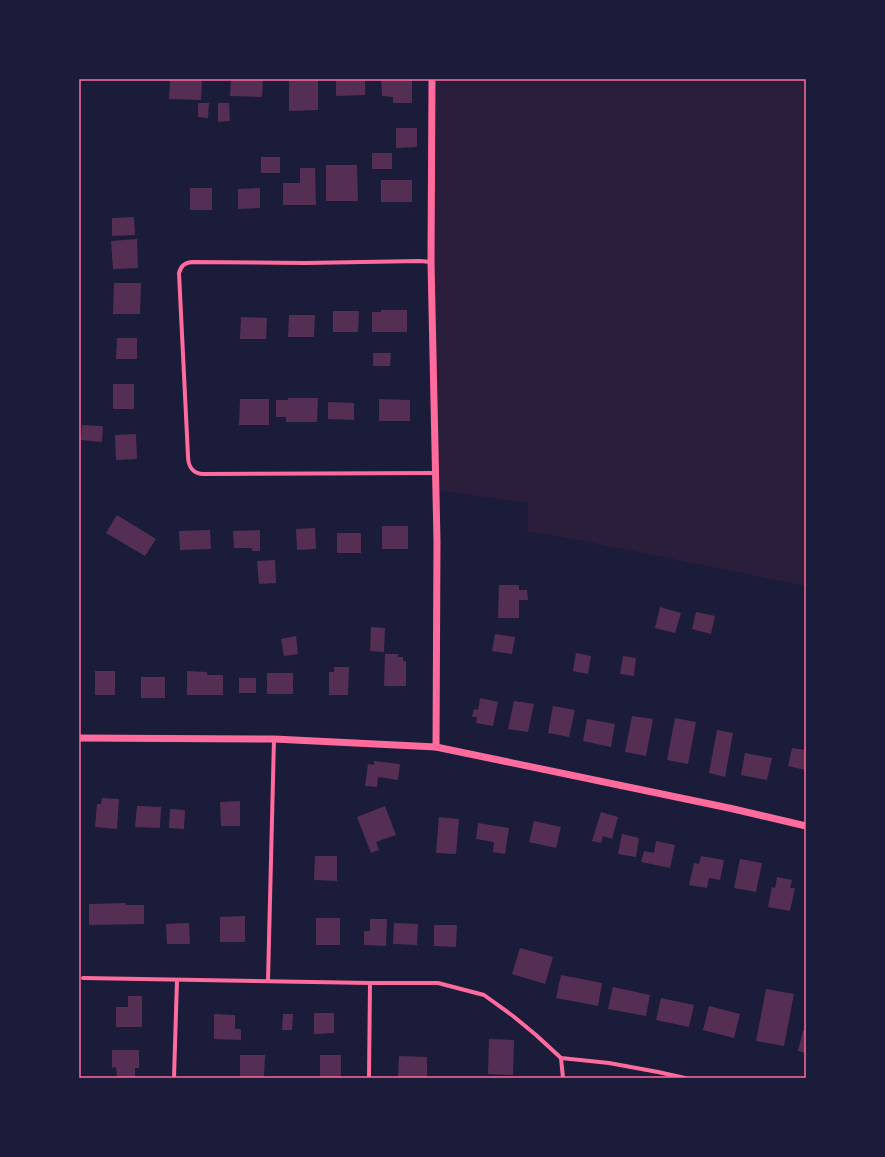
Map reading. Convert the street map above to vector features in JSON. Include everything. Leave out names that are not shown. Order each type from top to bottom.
[{"type":"street","points":[[432,79],[431,262],[437,540],[436,747]]},
{"type":"street","points":[[431,262],[192,262],[183,265],[180,268],[179,273],[188,460],[189,465],[197,474],[436,473]]},
{"type":"street","points":[[79,738],[274,739],[436,747],[728,808],[806,826]]},
{"type":"street","points":[[268,981],[274,739]]},
{"type":"street","points":[[83,978],[438,983],[484,995],[530,1030],[561,1058],[609,1063],[685,1078]]},
{"type":"street","points":[[174,1078],[177,980]]},
{"type":"street","points":[[369,1078],[370,983]]},
{"type":"street","points":[[561,1058],[563,1078]]},
{"type":"shaded area","points":[[431,79],[806,79],[806,586],[563,537],[528,532],[528,503],[436,490],[427,141]]},
{"type":"building","points":[[170,79],[202,79],[201,100],[169,99]]},
{"type":"building","points":[[231,79],[263,79],[262,97],[230,96]]},
{"type":"building","points":[[289,79],[318,79],[318,110],[289,111]]},
{"type":"building","points":[[336,79],[365,79],[365,95],[336,96]]},
{"type":"building","points":[[381,79],[412,79],[412,103],[393,103],[393,97],[382,96]]},
{"type":"building","points":[[198,103],[209,103],[208,118],[198,117]]},
{"type":"building","points":[[218,103],[229,103],[230,121],[218,122]]},
{"type":"building","points":[[396,128],[417,128],[417,147],[396,148]]},
{"type":"building","points":[[372,153],[392,153],[392,169],[372,169]]},
{"type":"building","points":[[261,157],[280,157],[280,173],[261,173]]},
{"type":"building","points":[[326,165],[357,165],[358,201],[326,201]]},
{"type":"building","points":[[300,168],[315,168],[316,205],[283,205],[283,183],[300,183]]},
{"type":"building","points":[[381,180],[412,180],[412,202],[381,202]]},
{"type":"building","points":[[190,188],[212,188],[212,210],[190,210]]},
{"type":"building","points":[[260,188],[260,208],[238,209],[238,189]]},
{"type":"building","points":[[134,217],[135,235],[112,236],[112,218]]},
{"type":"building","points":[[137,239],[138,268],[113,269],[111,241]]},
{"type":"building","points":[[114,283],[141,283],[140,314],[113,314]]},
{"type":"building","points":[[381,310],[407,310],[407,332],[372,332],[372,312],[381,312]]},
{"type":"building","points":[[333,311],[359,311],[358,332],[333,332]]},
{"type":"building","points":[[289,315],[315,315],[314,337],[288,337]]},
{"type":"building","points":[[241,317],[267,318],[266,339],[240,339]]},
{"type":"building","points":[[117,338],[137,338],[137,359],[116,359]]},
{"type":"building","points":[[373,353],[391,353],[390,366],[373,366]]},
{"type":"building","points":[[113,384],[134,384],[134,409],[113,409]]},
{"type":"building","points":[[288,398],[318,398],[317,422],[286,422],[286,417],[276,417],[276,400],[288,400]]},
{"type":"building","points":[[240,399],[269,399],[269,425],[239,425]]},
{"type":"building","points":[[379,399],[410,400],[410,421],[379,421]]},
{"type":"building","points":[[328,402],[354,403],[354,420],[328,419]]},
{"type":"building","points":[[82,425],[103,426],[102,442],[81,440]]},
{"type":"building","points":[[136,434],[137,459],[116,460],[115,435]]},
{"type":"building","points":[[117,515],[156,539],[145,556],[106,533]]},
{"type":"building","points":[[382,526],[408,526],[408,549],[382,549]]},
{"type":"building","points":[[315,528],[316,549],[297,550],[296,529]]},
{"type":"building","points":[[210,530],[211,549],[180,550],[179,531]]},
{"type":"building","points":[[260,530],[260,551],[252,551],[252,548],[234,548],[233,531]]},
{"type":"building","points":[[337,533],[361,533],[361,553],[337,553]]},
{"type":"building","points":[[275,560],[276,583],[259,584],[257,561]]},
{"type":"building","points":[[499,585],[519,585],[519,590],[527,590],[528,600],[519,600],[519,618],[498,618]]},
{"type":"building","points":[[660,607],[681,613],[675,633],[655,628]]},
{"type":"building","points":[[696,612],[715,616],[711,634],[692,629]]},
{"type":"building","points":[[371,627],[385,628],[384,652],[370,651]]},
{"type":"building","points":[[495,634],[515,637],[512,654],[492,651]]},
{"type":"building","points":[[296,636],[298,654],[284,656],[281,639]]},
{"type":"building","points":[[576,653],[591,656],[588,674],[573,671]]},
{"type":"building","points":[[385,654],[398,654],[398,657],[403,657],[403,661],[406,661],[406,686],[384,686]]},
{"type":"building","points":[[623,656],[636,658],[634,676],[620,674]]},
{"type":"building","points":[[334,667],[349,667],[348,695],[329,695],[329,672],[334,672]]},
{"type":"building","points":[[95,671],[115,671],[115,695],[95,695]]},
{"type":"building","points":[[187,671],[207,672],[207,675],[223,675],[223,695],[187,695]]},
{"type":"building","points":[[267,673],[293,673],[293,694],[267,694]]},
{"type":"building","points":[[141,677],[165,677],[165,698],[141,698]]},
{"type":"building","points":[[239,678],[256,678],[256,693],[239,693]]},
{"type":"building","points":[[480,698],[498,702],[493,726],[476,723],[477,717],[472,717],[474,709],[478,710]]},
{"type":"building","points":[[514,701],[534,704],[528,732],[508,729]]},
{"type":"building","points":[[553,706],[575,710],[569,737],[548,733]]},
{"type":"building","points":[[632,716],[653,719],[646,756],[625,752]]},
{"type":"building","points":[[675,718],[696,722],[688,764],[667,760]]},
{"type":"building","points":[[587,719],[615,724],[611,747],[583,741]]},
{"type":"building","points":[[717,730],[733,733],[725,777],[709,773]]},
{"type":"building","points":[[792,748],[806,750],[806,770],[788,766]]},
{"type":"building","points":[[745,753],[772,758],[767,780],[741,775]]},
{"type":"building","points":[[374,761],[400,764],[398,780],[378,777],[377,787],[365,786],[368,764],[374,765]]},
{"type":"building","points":[[102,798],[119,799],[117,829],[95,827],[97,804],[101,804]]},
{"type":"building","points":[[240,801],[240,826],[221,826],[220,802]]},
{"type":"building","points":[[137,806],[161,807],[160,828],[135,827]]},
{"type":"building","points":[[385,806],[396,835],[376,842],[379,850],[371,853],[357,817]]},
{"type":"building","points":[[170,809],[185,810],[184,829],[169,828]]},
{"type":"building","points":[[601,812],[618,817],[612,839],[603,836],[601,843],[592,841]]},
{"type":"building","points":[[439,817],[459,819],[456,854],[436,853]]},
{"type":"building","points":[[534,821],[561,827],[556,848],[529,842]]},
{"type":"building","points":[[478,823],[509,828],[505,854],[493,852],[494,842],[476,839]]},
{"type":"building","points":[[622,834],[639,838],[636,857],[618,854]]},
{"type":"building","points":[[656,841],[675,845],[670,868],[641,862],[644,851],[654,853]]},
{"type":"building","points":[[315,856],[337,856],[337,881],[314,880]]},
{"type":"building","points":[[701,856],[724,860],[720,880],[709,878],[707,888],[689,885],[694,863],[699,864]]},
{"type":"building","points":[[740,859],[762,863],[756,892],[734,888]]},
{"type":"building","points":[[777,877],[792,880],[790,888],[795,888],[790,911],[768,907],[772,887],[775,888]]},
{"type":"building","points":[[126,903],[126,905],[144,905],[144,924],[89,925],[89,904]]},
{"type":"building","points":[[245,916],[245,942],[220,942],[220,917]]},
{"type":"building","points":[[316,918],[340,918],[340,945],[316,945]]},
{"type":"building","points":[[370,919],[387,919],[386,946],[364,945],[364,931],[370,931]]},
{"type":"building","points":[[189,923],[190,944],[167,944],[166,924]]},
{"type":"building","points":[[394,923],[418,924],[417,945],[393,944]]},
{"type":"building","points":[[434,925],[457,925],[456,947],[434,946]]},
{"type":"building","points":[[520,948],[553,957],[545,984],[512,974]]},
{"type":"building","points":[[561,975],[602,983],[598,1006],[556,998]]},
{"type":"building","points":[[613,987],[650,995],[646,1016],[608,1009]]},
{"type":"building","points":[[766,989],[794,994],[784,1046],[756,1041]]},
{"type":"building","points":[[128,996],[142,996],[142,1027],[116,1027],[116,1007],[128,1007]]},
{"type":"building","points":[[661,998],[694,1005],[689,1027],[656,1020]]},
{"type":"building","points":[[709,1006],[740,1014],[734,1038],[703,1030]]},
{"type":"building","points":[[314,1013],[334,1013],[334,1033],[314,1034]]},
{"type":"building","points":[[214,1014],[235,1015],[235,1029],[241,1029],[241,1040],[214,1039]]},
{"type":"building","points":[[283,1014],[293,1014],[292,1030],[282,1030]]},
{"type":"building","points":[[803,1030],[806,1031],[806,1053],[798,1051]]},
{"type":"building","points":[[489,1039],[514,1040],[513,1075],[488,1074]]},
{"type":"building","points":[[112,1050],[139,1050],[139,1068],[135,1068],[135,1078],[117,1078],[116,1067],[112,1068]]},
{"type":"building","points":[[240,1055],[265,1055],[264,1077],[240,1077]]},
{"type":"building","points":[[320,1055],[341,1055],[341,1077],[320,1077]]},
{"type":"building","points":[[399,1056],[427,1057],[427,1078],[398,1078]]}]
